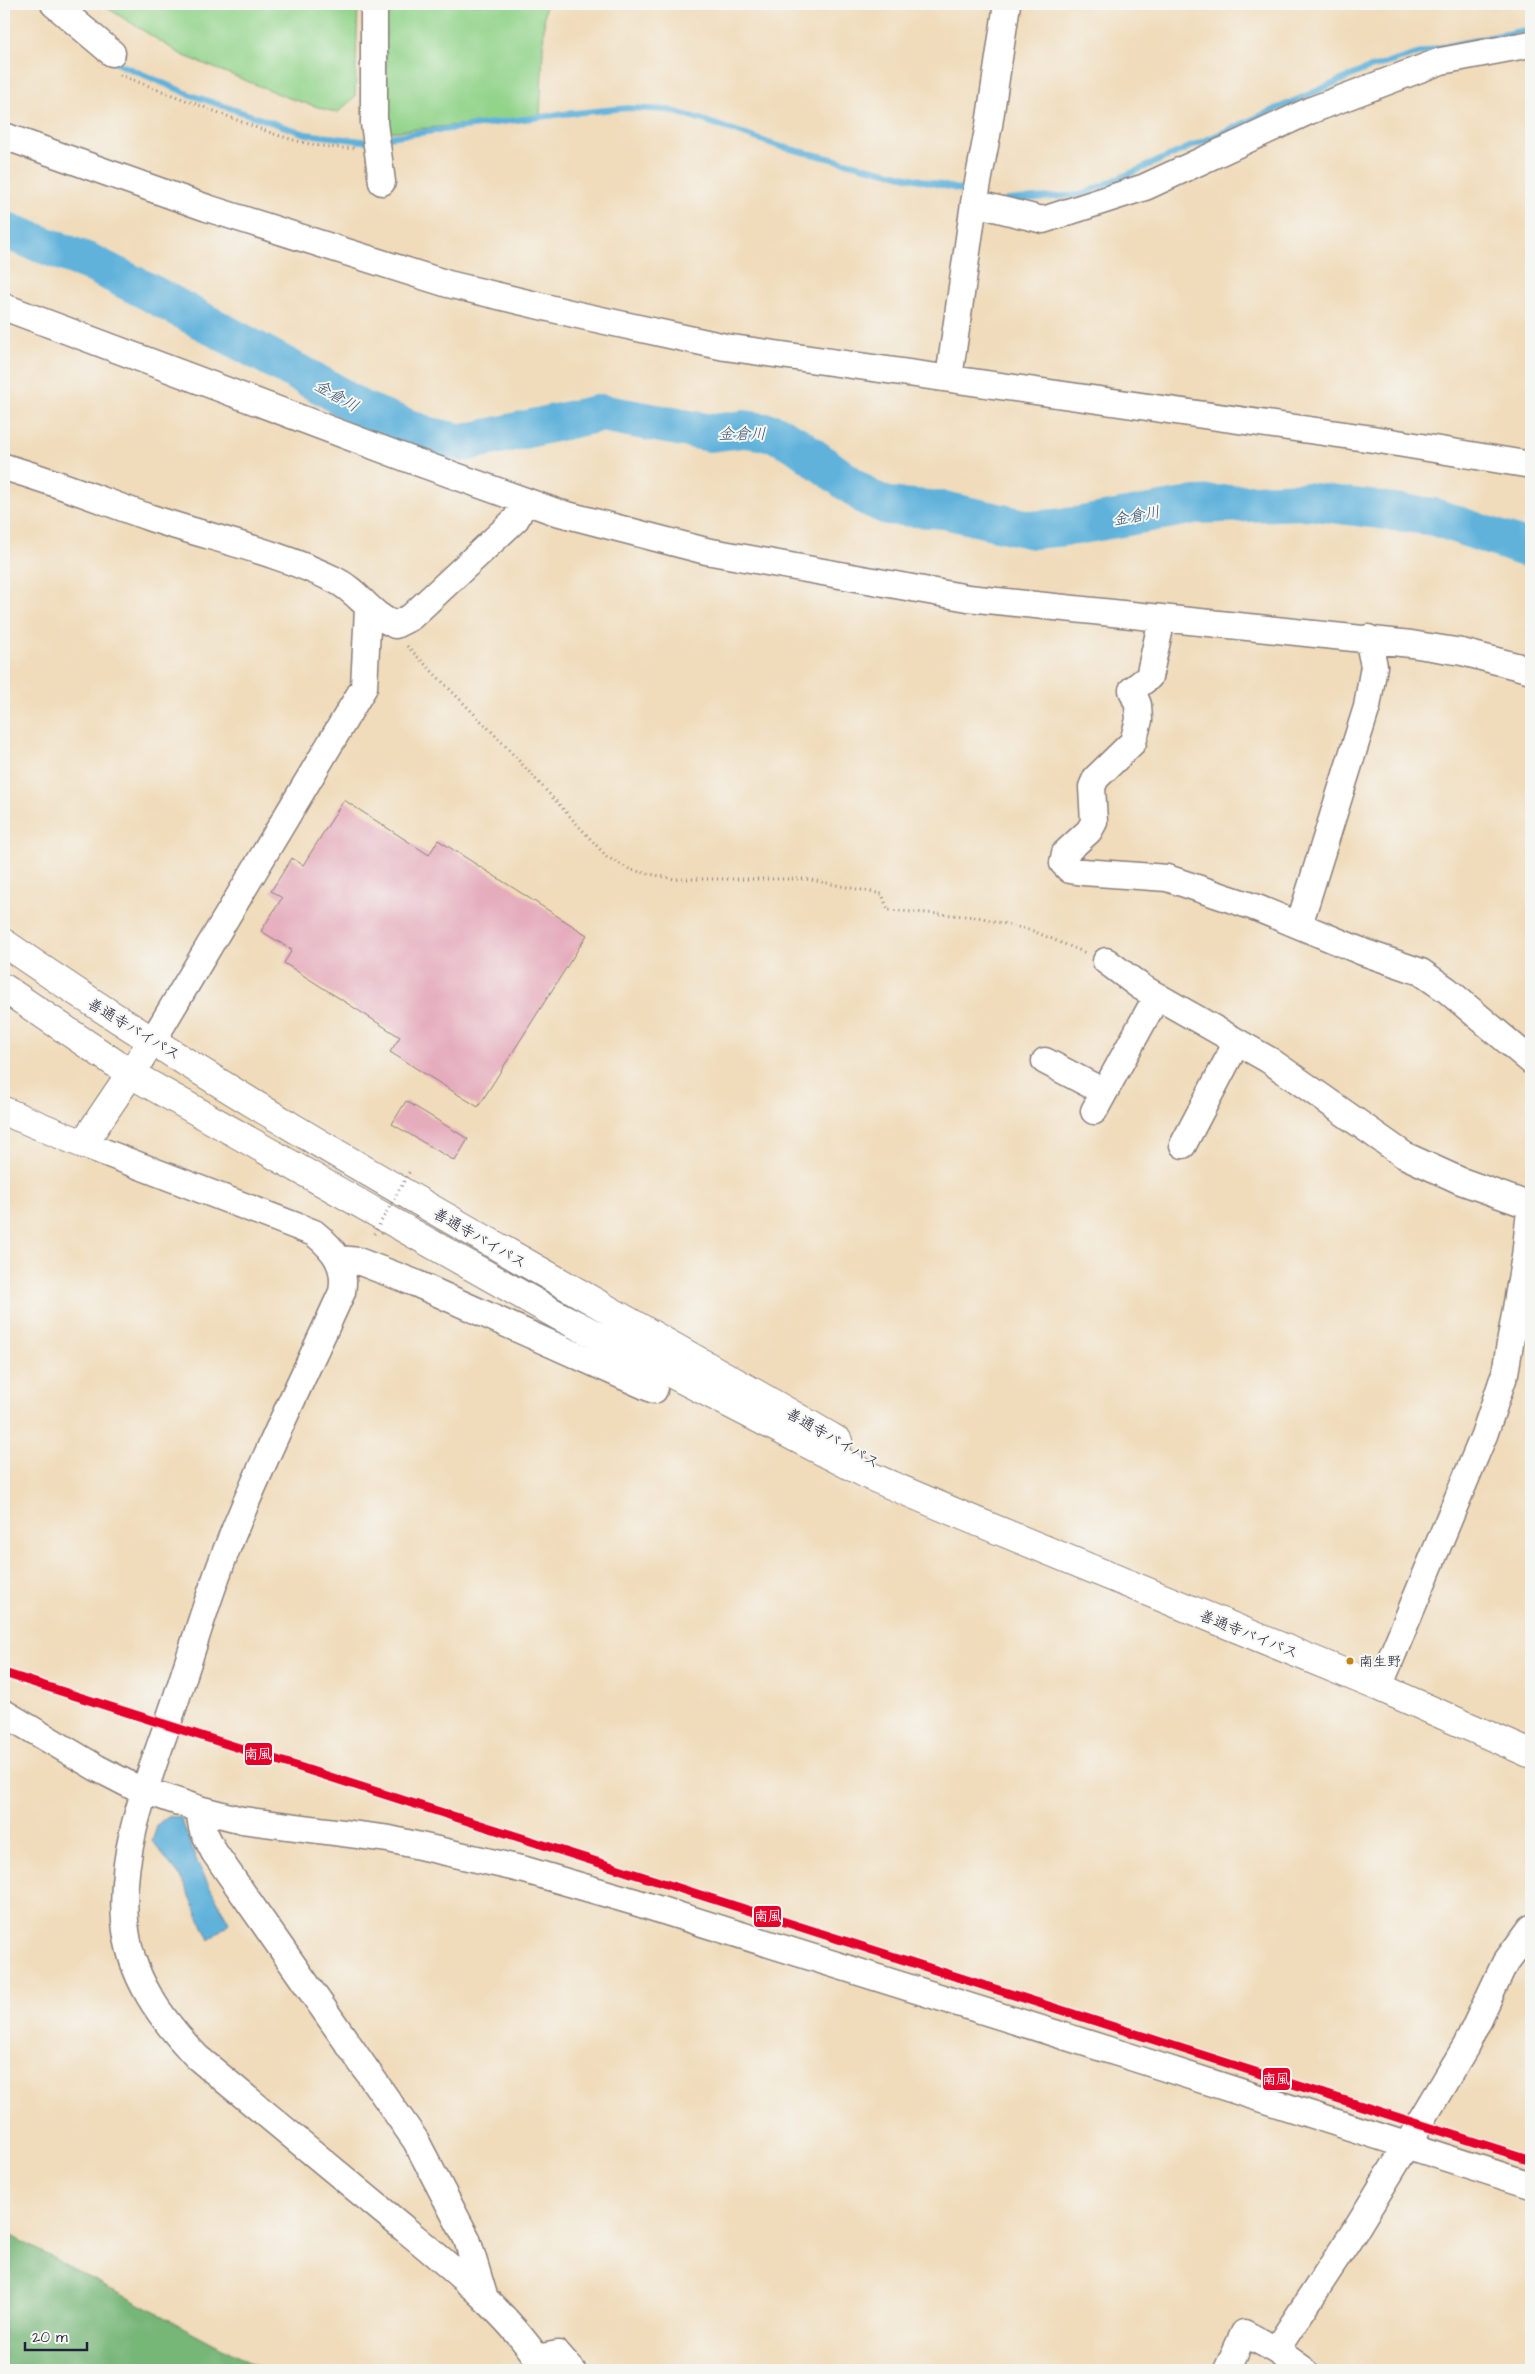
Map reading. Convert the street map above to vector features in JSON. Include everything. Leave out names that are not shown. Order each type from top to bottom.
[{"type":"main road","name":"善通寺バイパス","points":[[4,944],[82,997],[391,1187],[750,1390],[966,1518]]},
{"type":"main road","name":"善通寺バイパス","points":[[4,988],[131,1074],[560,1316],[870,1476],[966,1518],[1379,1687],[1531,1754]]},
{"type":"main road","points":[[4,1111],[83,1144],[153,1040]]},
{"type":"street","points":[[54,4],[113,63]]},
{"type":"street","points":[[374,4],[376,141],[382,182]]},
{"type":"street","points":[[949,378],[975,196],[989,125],[1007,4]]},
{"type":"street","points":[[975,196],[1043,220],[1145,187],[1309,111],[1441,61],[1531,44]]},
{"type":"street","points":[[4,136],[207,208],[448,284],[725,347],[1374,439],[1531,465]]},
{"type":"street","points":[[4,307],[411,460],[556,512],[706,551],[968,598],[1162,619],[1368,638],[1462,652],[1531,670]]},
{"type":"street","points":[[4,467],[148,517],[288,561],[336,581],[358,596],[368,609],[380,618],[395,624],[411,616],[516,519],[525,500]]},
{"type":"street","points":[[153,1040],[364,687],[368,609]]},
{"type":"street","points":[[1162,619],[1150,677],[1132,690],[1138,705],[1139,720],[1133,742],[1096,778],[1092,787],[1094,822],[1089,831],[1065,853],[1063,863],[1070,870],[1083,872],[1167,878],[1257,908],[1421,972],[1447,990],[1531,1061]]},
{"type":"street","points":[[1299,925],[1368,707],[1374,666],[1368,638]]},
{"type":"street","points":[[1106,961],[1157,996],[1269,1060],[1404,1155],[1461,1181],[1531,1204],[1525,1256],[1505,1374],[1484,1435],[1379,1687]]},
{"type":"street","points":[[1045,1061],[1099,1102],[1157,996]]},
{"type":"street","points":[[1183,1144],[1237,1042]]},
{"type":"street","points":[[83,1144],[314,1233],[330,1246],[340,1259],[344,1282],[342,1292],[244,1505],[227,1547],[145,1790],[130,1840],[125,1881],[125,1921],[132,1958],[146,1993],[170,2028],[197,2057],[417,2239],[485,2300],[541,2364],[558,2354],[572,2370]]},
{"type":"street","points":[[340,1259],[358,1261],[415,1283],[654,1390]]},
{"type":"street","points":[[4,1713],[96,1768],[145,1790],[199,1809],[242,1820],[389,1839],[525,1870],[635,1902],[1531,2185]]},
{"type":"street","points":[[199,1809],[202,1828],[214,1852],[416,2141],[467,2239],[485,2300]]},
{"type":"street","points":[[1276,2350],[1354,2232],[1407,2145],[1466,2046],[1505,1963],[1531,1928]]},
{"type":"street","points":[[1227,2370],[1244,2333],[1276,2350],[1304,2370]]},
{"type":"path","points":[[113,63],[247,124],[297,140],[338,148],[376,141]]},
{"type":"path","points":[[406,645],[499,739],[608,857],[631,870],[674,879],[806,879],[882,894],[888,910],[978,917],[1033,932],[1106,961]]},
{"type":"path","points":[[374,1234],[410,1171]]},
{"type":"green space","points":[[101,4],[358,4],[355,97],[337,113],[289,98],[182,55]]},
{"type":"green space","points":[[385,4],[545,4],[540,117],[387,132]]},
{"type":"green space","points":[[4,2232],[260,2368],[263,2370],[4,2370]]},
{"type":"water","points":[[168,1816],[181,1818],[198,1864],[229,1923],[209,1940],[182,1879],[152,1841],[158,1824]]},
{"type":"building","points":[[344,800],[429,855],[438,840],[587,935],[478,1107],[390,1052],[400,1037],[284,963],[292,950],[261,931],[282,898],[271,891],[292,858],[303,865]]},
{"type":"building","points":[[406,1101],[468,1139],[455,1161],[392,1124]]},
{"type":"waterway","points":[[1007,200],[1081,195],[1364,70],[1437,48],[1531,29]]},
{"type":"waterway","points":[[112,61],[191,95],[306,134],[362,141],[371,140]]},
{"type":"waterway","points":[[381,138],[563,114],[627,108],[668,110],[778,146],[970,192]]},
{"type":"waterway","name":"金倉川","points":[[4,230],[89,262],[147,291],[330,390],[360,409],[426,435],[463,443],[601,413],[711,433],[744,429],[774,433],[797,445],[867,497],[887,506],[944,510],[1033,530],[1076,526],[1196,505],[1307,501],[1434,517],[1531,550]]},
{"type":"transit line","name":"南風","points":[[4,1673],[1531,2160]]},
{"type":"place","name":"南生野","points":[[1350,1661]]}]
